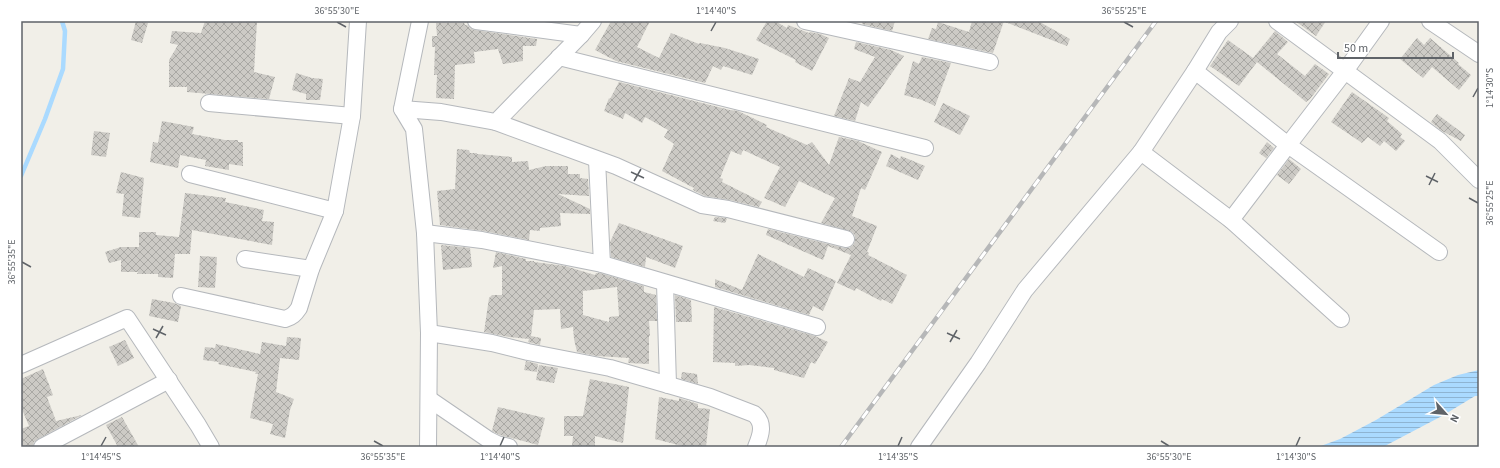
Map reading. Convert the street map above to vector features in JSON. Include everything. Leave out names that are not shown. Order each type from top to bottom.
[{"type":"street","points":[[181,296],[285,319],[293,316],[299,308],[311,269],[335,211],[352,116],[358,21]]},
{"type":"street","points":[[420,21],[402,108],[414,129],[425,233],[429,333],[428,447]]},
{"type":"street","points":[[476,21],[581,35]]},
{"type":"street","points":[[496,122],[593,21]]},
{"type":"street","points":[[805,21],[990,62]]},
{"type":"street","points":[[920,447],[978,363],[1025,290],[1141,152],[1219,32],[1230,21]]},
{"type":"street","points":[[1277,21],[1440,141],[1479,180]]},
{"type":"street","points":[[1231,220],[1345,71],[1381,21]]},
{"type":"street","points":[[1430,21],[1479,54]]},
{"type":"street","points":[[559,57],[925,148]]},
{"type":"street","points":[[1195,71],[1288,145],[1439,252]]},
{"type":"street","points":[[209,102],[352,116]]},
{"type":"street","points":[[402,108],[441,112],[496,122],[616,166],[702,205],[728,209],[846,239]]},
{"type":"street","points":[[1141,152],[1231,220],[1341,319]]},
{"type":"street","points":[[598,160],[602,264]]},
{"type":"street","points":[[190,174],[335,211]]},
{"type":"street","points":[[425,233],[482,240],[602,264],[816,327]]},
{"type":"street","points":[[245,259],[311,269]]},
{"type":"street","points":[[665,283],[668,385]]},
{"type":"street","points":[[21,365],[127,318],[198,425],[210,447]]},
{"type":"street","points":[[429,333],[492,343],[528,352],[610,368],[710,397],[754,414],[761,422],[761,429],[756,447]]},
{"type":"street","points":[[42,447],[169,380]]},
{"type":"street","points":[[429,399],[489,440],[509,447]]},
{"type":"water","points":[[1479,370],[1479,396],[1475,396],[1442,416],[1383,447],[1318,447],[1340,439],[1376,420],[1434,385],[1458,375]]},
{"type":"building","points":[[136,21],[148,23],[142,43],[131,40]]},
{"type":"building","points":[[205,21],[257,21],[254,72],[275,77],[269,99],[187,92],[187,87],[169,87],[169,60],[178,45],[170,43],[172,31],[201,33]]},
{"type":"building","points":[[611,21],[650,21],[637,47],[659,58],[671,33],[699,44],[725,48],[759,59],[752,75],[723,66],[721,70],[713,66],[705,83],[616,61],[595,50]]},
{"type":"building","points":[[767,21],[775,21],[787,28],[788,25],[809,33],[820,34],[829,38],[812,71],[795,62],[796,60],[756,40]]},
{"type":"building","points":[[863,21],[895,21],[892,31],[862,24]]},
{"type":"building","points":[[972,21],[1004,21],[993,53],[928,39],[932,28],[936,29],[938,22],[969,32]]},
{"type":"building","points":[[1038,21],[1070,39],[1067,46],[1005,22]]},
{"type":"building","points":[[1295,21],[1326,21],[1316,36]]},
{"type":"building","points":[[436,23],[464,23],[471,29],[475,30],[537,39],[536,46],[523,46],[523,61],[503,64],[498,49],[474,52],[475,63],[455,65],[454,99],[436,98],[437,75],[434,75],[435,47],[432,47],[432,36],[437,36]]},
{"type":"building","points":[[1275,31],[1288,42],[1277,54],[1305,76],[1315,64],[1329,74],[1306,102],[1257,62],[1239,86],[1210,66],[1228,40],[1253,58]]},
{"type":"building","points":[[1417,38],[1424,45],[1430,38],[1471,75],[1459,90],[1432,67],[1423,78],[1400,59]]},
{"type":"building","points":[[856,42],[891,50],[904,56],[868,107],[861,102],[855,121],[834,116],[849,78],[860,82],[875,57],[854,49]]},
{"type":"building","points":[[922,57],[951,63],[935,106],[922,100],[904,95],[913,61],[919,64]]},
{"type":"building","points":[[296,73],[312,78],[323,79],[320,100],[306,100],[306,94],[292,90]]},
{"type":"building","points":[[619,82],[738,111],[767,125],[766,127],[807,145],[812,142],[829,165],[839,137],[858,141],[882,152],[865,190],[861,188],[852,216],[877,226],[867,252],[869,253],[868,255],[907,275],[892,304],[882,299],[881,301],[856,288],[855,291],[837,283],[851,255],[828,246],[823,260],[766,235],[768,229],[849,248],[855,241],[855,236],[852,232],[821,223],[835,198],[799,181],[785,207],[764,198],[780,167],[743,150],[741,155],[731,151],[720,178],[723,179],[722,182],[762,202],[759,207],[705,196],[693,190],[694,188],[662,171],[674,144],[664,137],[668,130],[645,117],[642,123],[625,113],[623,119],[604,111],[609,98],[610,99]]},
{"type":"building","points":[[1352,92],[1389,118],[1387,121],[1402,134],[1400,137],[1405,141],[1396,151],[1384,141],[1380,146],[1368,137],[1362,143],[1331,122]]},
{"type":"building","points":[[943,103],[970,116],[960,135],[934,122]]},
{"type":"building","points":[[1437,114],[1465,135],[1461,141],[1442,131],[1431,122]]},
{"type":"building","points":[[162,121],[194,127],[192,134],[225,140],[238,140],[238,142],[243,142],[243,166],[229,164],[229,170],[205,166],[206,160],[180,155],[178,168],[150,162],[153,142],[158,143]]},
{"type":"building","points":[[94,131],[110,133],[106,157],[91,155]]},
{"type":"building","points":[[1267,142],[1274,148],[1266,158],[1259,153]]},
{"type":"building","points":[[457,149],[469,150],[470,153],[512,157],[512,162],[528,161],[529,170],[546,166],[568,166],[568,174],[580,174],[580,178],[588,179],[589,196],[558,194],[590,209],[590,214],[560,213],[561,226],[540,228],[540,231],[530,230],[529,240],[484,231],[440,225],[437,191],[455,189]]},
{"type":"building","points":[[891,154],[900,159],[901,156],[925,166],[918,180],[886,166]]},
{"type":"building","points":[[1289,159],[1301,169],[1289,184],[1277,175]]},
{"type":"building","points":[[121,172],[144,178],[140,218],[122,216],[124,194],[116,193]]},
{"type":"building","points":[[185,193],[226,198],[225,202],[264,210],[262,221],[274,222],[272,245],[192,230],[190,254],[175,254],[173,278],[158,277],[158,274],[121,272],[121,260],[109,263],[105,252],[121,247],[139,247],[139,232],[156,232],[156,235],[179,237]]},
{"type":"building","points":[[715,217],[727,219],[725,223],[713,221]]},
{"type":"building","points":[[619,223],[683,246],[675,268],[646,257],[645,267],[611,257],[610,242]]},
{"type":"building","points":[[441,245],[470,248],[472,267],[443,270]]},
{"type":"building","points":[[496,252],[526,259],[526,261],[565,266],[595,275],[596,273],[600,273],[644,286],[644,292],[656,295],[657,321],[649,321],[649,364],[628,363],[629,358],[597,356],[577,352],[573,327],[561,329],[560,309],[534,310],[531,336],[541,338],[540,345],[528,342],[529,339],[484,332],[489,298],[492,295],[502,295],[502,266],[493,268]],"holes":[[[617,287],[619,316],[609,317],[609,322],[583,315],[583,291]]]},
{"type":"building","points":[[758,254],[804,277],[808,268],[836,281],[823,311],[813,306],[809,315],[715,287],[715,279],[742,290]]},
{"type":"building","points":[[200,256],[217,257],[215,288],[198,287]]},
{"type":"building","points":[[675,295],[691,300],[692,322],[676,322]]},
{"type":"building","points":[[152,299],[174,303],[181,306],[178,322],[149,316]]},
{"type":"building","points":[[714,307],[815,336],[828,342],[815,364],[811,362],[804,378],[774,370],[774,368],[749,365],[735,366],[735,363],[713,362]]},
{"type":"building","points":[[287,337],[301,338],[299,360],[280,358],[276,392],[294,399],[290,410],[285,438],[270,434],[273,424],[250,418],[258,374],[255,374],[256,372],[218,364],[219,362],[203,360],[205,347],[215,348],[216,344],[260,354],[262,342],[286,346]]},
{"type":"building","points":[[125,340],[134,358],[118,366],[109,347]]},
{"type":"building","points":[[526,361],[538,364],[537,372],[524,370]]},
{"type":"building","points":[[539,365],[558,368],[554,383],[536,380]]},
{"type":"building","points":[[43,369],[53,395],[47,397],[56,421],[82,415],[38,439],[34,442],[33,447],[21,447],[21,429],[29,426],[21,407],[21,379]]},
{"type":"building","points":[[682,372],[697,374],[698,384],[681,379]]},
{"type":"building","points":[[590,379],[629,387],[623,443],[595,436],[595,447],[572,447],[573,436],[564,436],[564,416],[583,416]]},
{"type":"building","points":[[659,397],[679,401],[679,398],[698,404],[698,408],[710,409],[706,447],[686,447],[655,439]]},
{"type":"building","points":[[498,407],[545,418],[538,445],[500,435],[492,431]]},
{"type":"building","points":[[122,417],[139,447],[118,447],[106,425]]},
{"type":"waterway","points":[[21,176],[45,119],[63,69],[65,31],[62,21]]},
{"type":"railway","points":[[841,447],[1156,21]]}]
